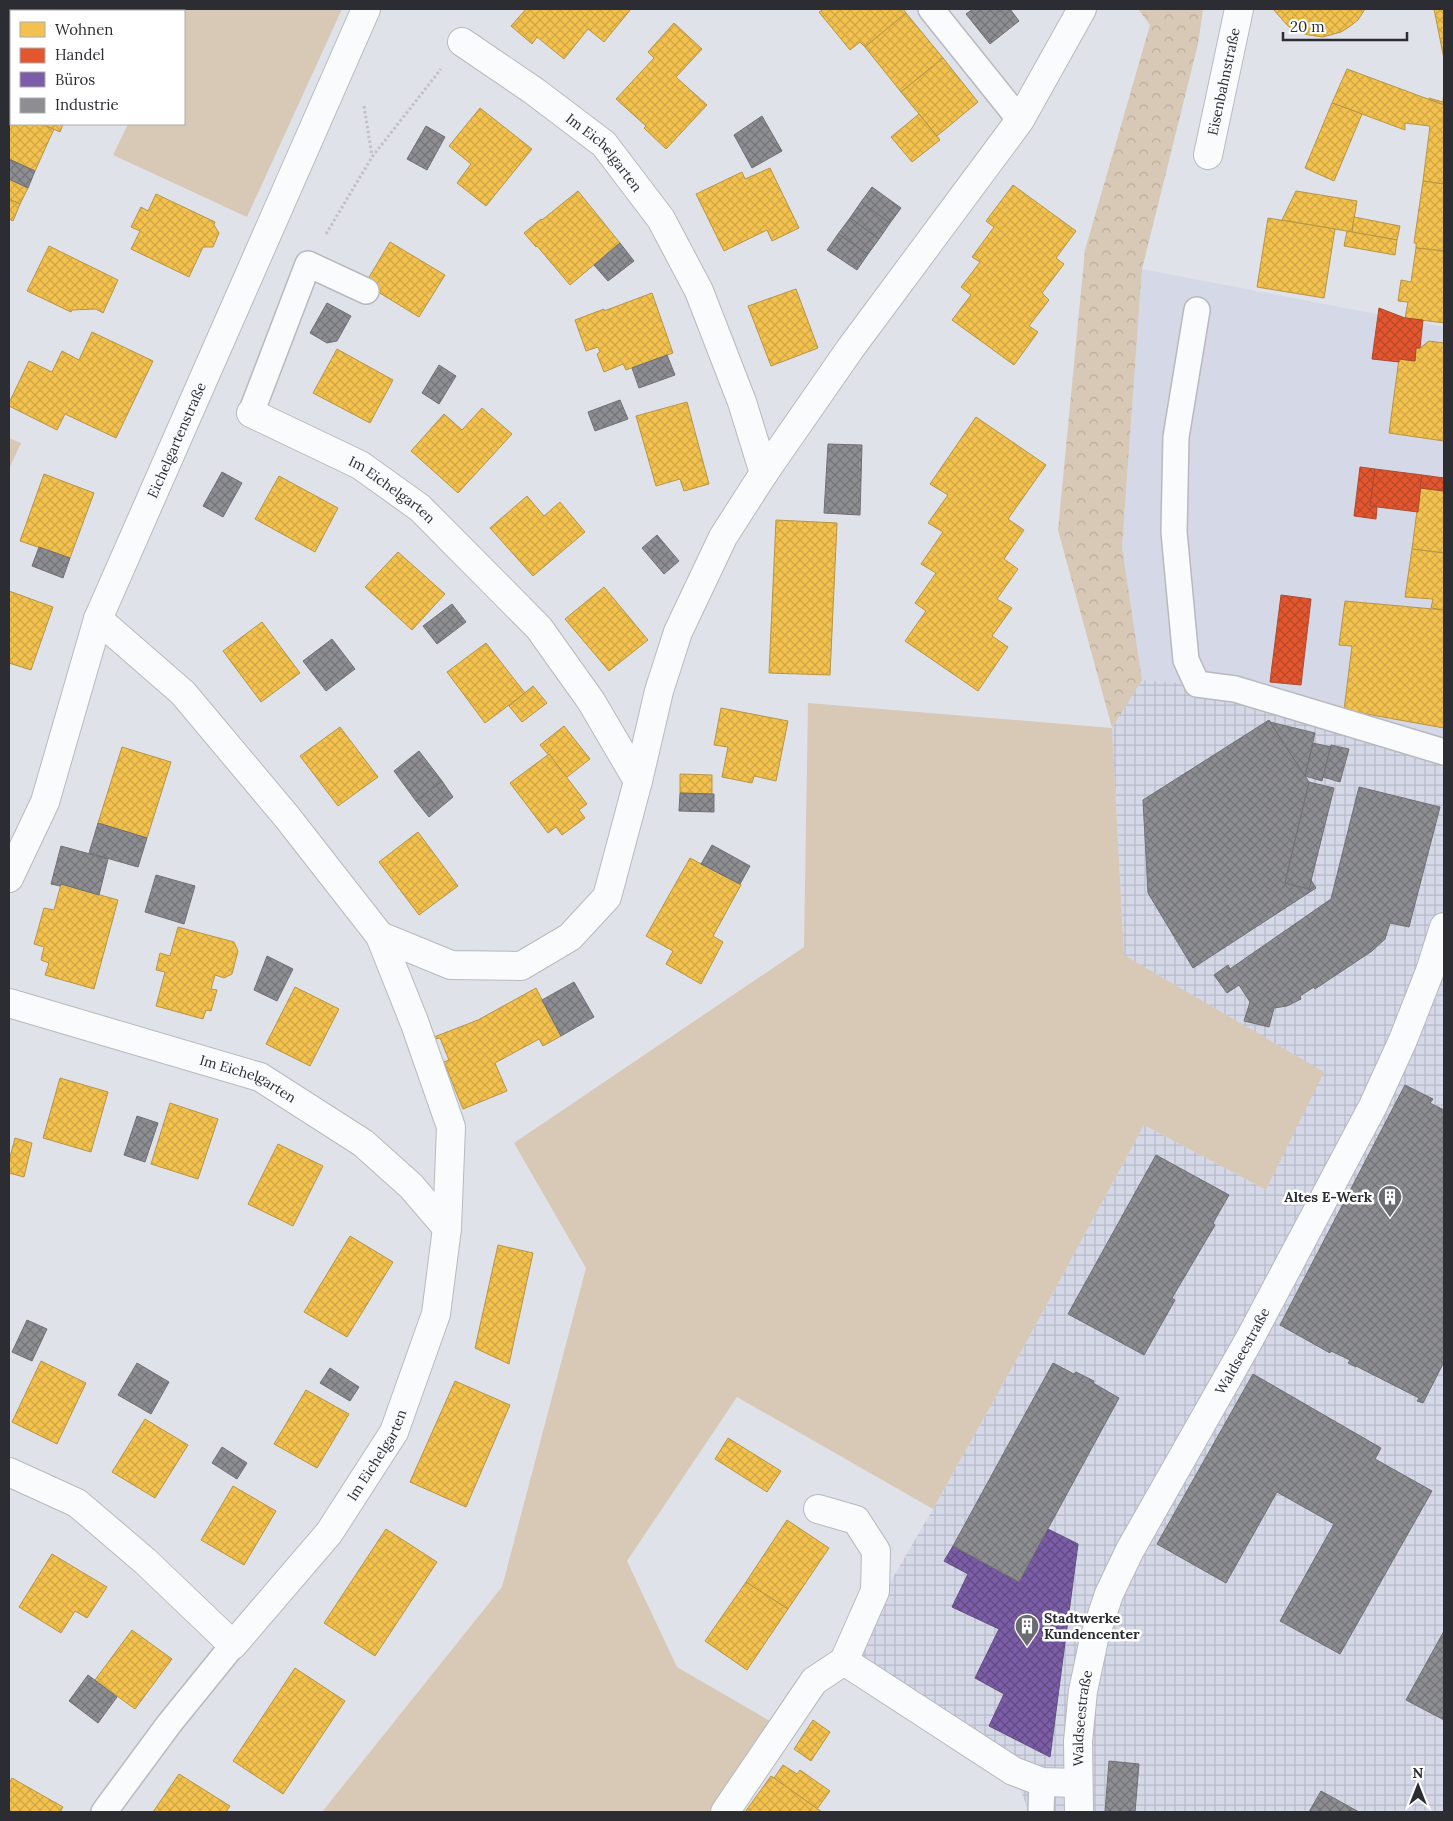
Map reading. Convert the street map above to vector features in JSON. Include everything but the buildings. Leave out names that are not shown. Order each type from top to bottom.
[{"type":"street","name":"Eichelgartenstraße","points":[[9,878],[45,802],[98,619],[366,9]]},
{"type":"street","points":[[380,936],[451,965],[521,966],[570,937],[607,897],[638,781],[659,691],[678,632],[723,536],[850,349],[1020,120],[1082,9]]},
{"type":"street","name":"Eisenbahnstraße","points":[[1208,155],[1239,9]]},
{"type":"street","name":"Im Eichelgarten","points":[[462,42],[534,91],[604,144],[662,219],[699,291],[742,402],[764,473]]},
{"type":"street","name":"Im Eichelgarten","points":[[252,413],[360,465],[420,508],[539,628],[591,701],[638,781]]},
{"type":"street","name":"Im Eichelgarten","points":[[98,619],[183,693],[287,816],[380,936],[415,1024],[451,1127],[447,1228],[436,1314],[394,1432],[329,1533],[233,1645]]},
{"type":"street","name":"Waldseestraße","points":[[1079,1812],[1077,1783],[1078,1741],[1083,1691],[1094,1639],[1109,1594],[1130,1550],[1249,1340],[1373,1106],[1410,1023],[1444,927]]},
{"type":"street","name":"Im Eichelgarten","points":[[9,1003],[260,1077],[363,1143],[411,1186],[447,1228]]},
{"type":"street","points":[[9,1472],[77,1503],[145,1561],[233,1645]]},
{"type":"street","points":[[725,1812],[814,1681],[844,1661],[875,1591],[876,1551],[856,1520],[818,1509]]},
{"type":"street","name":"Waldseestraße","points":[[844,1661],[1013,1771],[1042,1782],[1077,1783]]},
{"type":"lane","points":[[931,9],[1020,120]]},
{"type":"lane","points":[[308,264],[366,291]]},
{"type":"lane","name":"Im Eichelgarten","points":[[252,413],[308,264]]},
{"type":"lane","points":[[1197,310],[1176,436],[1174,532],[1186,660],[1197,684],[1235,689],[1444,752]]},
{"type":"lane","name":"Im Eichelgarten","points":[[104,1812],[169,1724],[233,1645]]},
{"type":"lane","points":[[1041,1812],[1042,1782]]},
{"type":"path","points":[[308,264],[372,156],[462,42]]},
{"type":"shaded area","points":[[1142,269],[1444,327],[1444,753],[1197,684],[1142,680],[1122,547]]},
{"type":"shaded area","points":[[1142,680],[1197,684],[1444,753],[1444,1812],[1029,1812],[1013,1771],[844,1661],[933,1509],[1144,1125],[1266,1190],[1323,1072],[1124,955],[1112,728]]},
{"type":"green space","points":[[342,9],[247,217],[113,155],[128,125],[185,125],[184,10]]},
{"type":"green space","points":[[1138,9],[1203,9],[1198,44],[1142,269],[1122,547],[1142,680],[1112,728],[1058,530],[1085,250],[1150,25]]},
{"type":"green space","points":[[9,438],[21,443],[9,469]]},
{"type":"green space","points":[[808,703],[1112,728],[1124,955],[1324,1072],[1266,1190],[1144,1125],[933,1509],[737,1397],[627,1561],[677,1667],[782,1728],[725,1812],[322,1812],[502,1587],[586,1268],[514,1143],[804,947]]},
{"type":"place","name":"Altes E-Werk","points":[[1390,1218]]},
{"type":"place","name":"Stadtwerke Kundencenter","points":[[1027,1647]]}]
